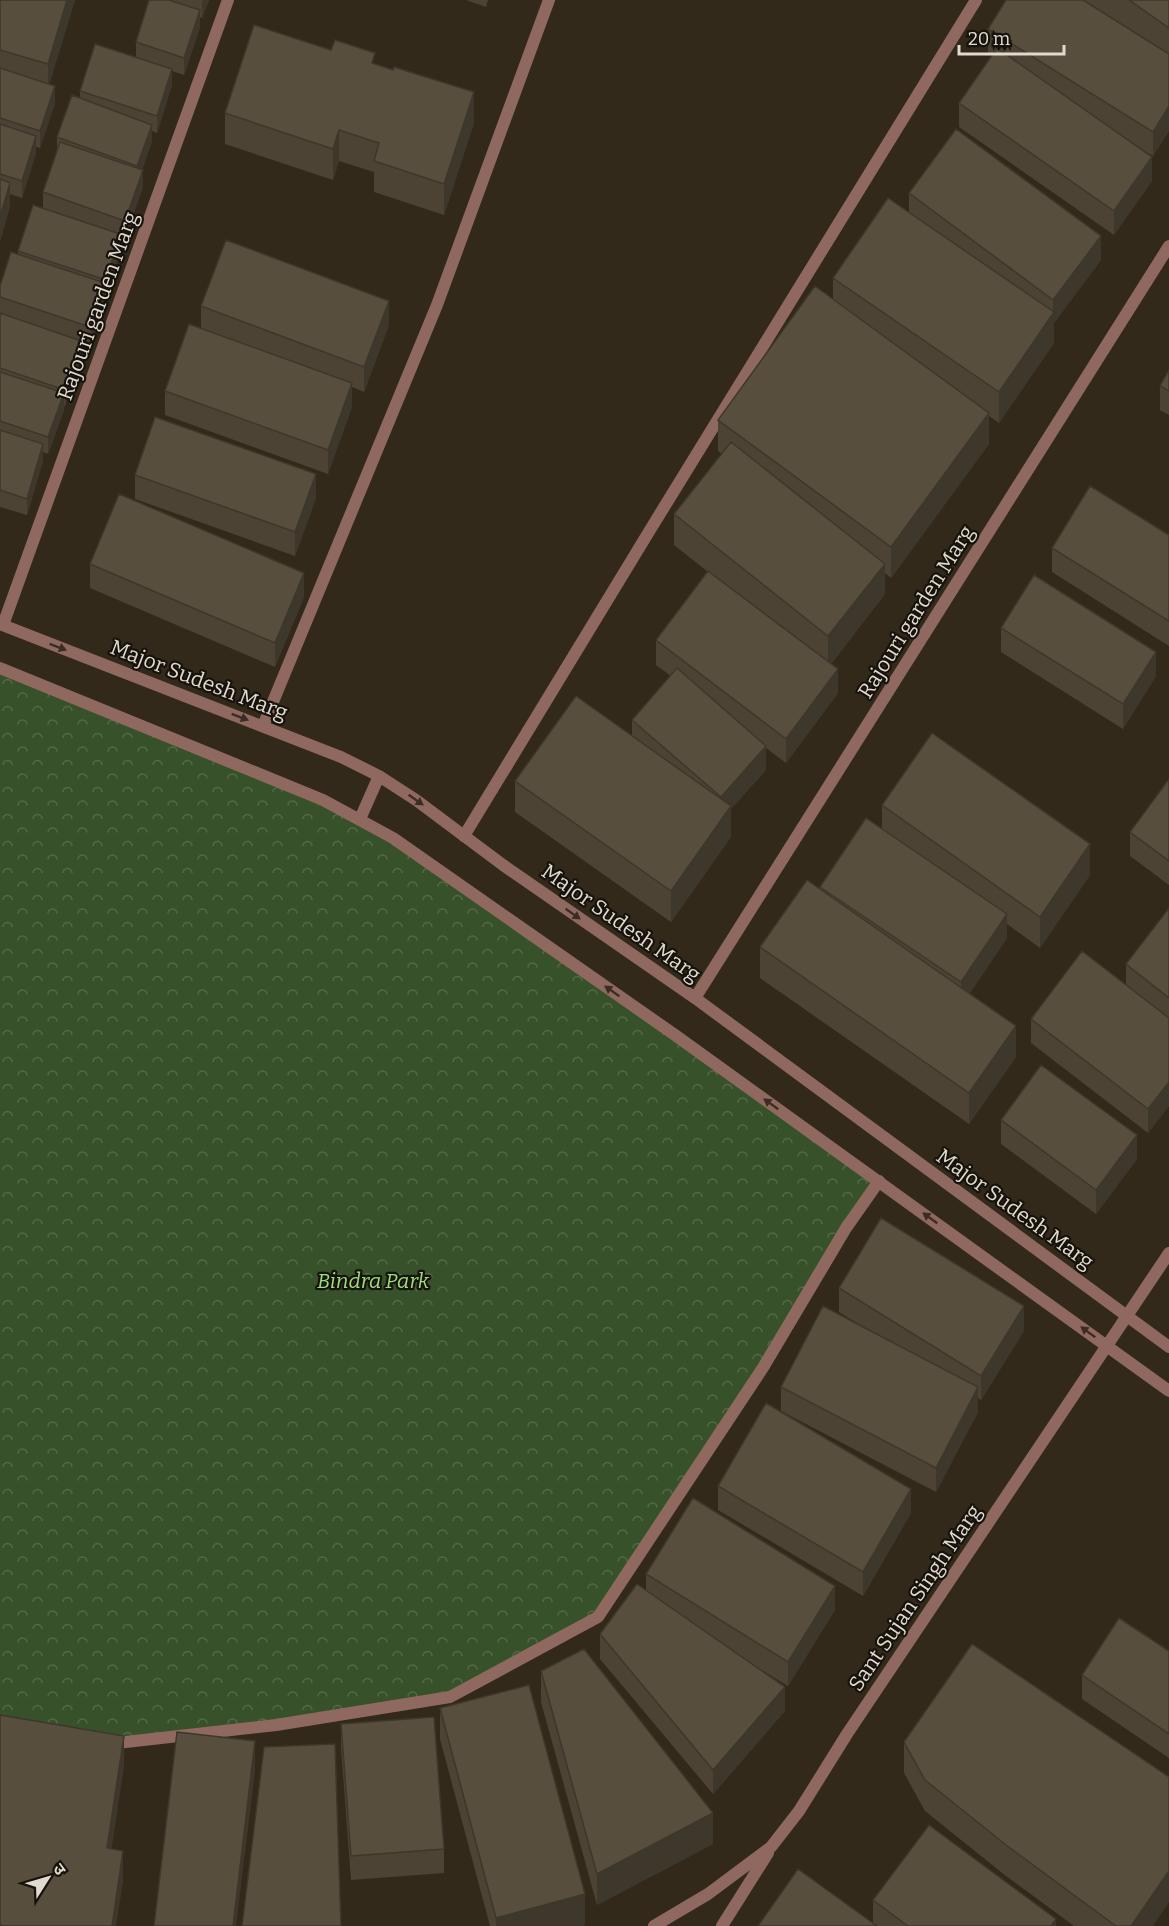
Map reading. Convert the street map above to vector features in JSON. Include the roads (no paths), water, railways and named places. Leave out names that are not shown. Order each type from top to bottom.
[{"type":"street","name":"Rajouri garden Marg","points":[[2,625],[228,0]]},
{"type":"street","points":[[263,726],[437,305],[549,0]]},
{"type":"street","points":[[464,836],[976,0]]},
{"type":"street","name":"Rajouri garden Marg","points":[[696,998],[1169,246]]},
{"type":"street","name":"Major Sudesh Marg","points":[[2,625],[341,757],[379,776],[696,998],[1169,1347]]},
{"type":"street","points":[[0,668],[323,800],[393,838],[666,1028],[1169,1391]]},
{"type":"street","points":[[360,819],[379,776]]},
{"type":"street","points":[[93,1739],[117,1743],[276,1725],[450,1697],[598,1617],[764,1366],[846,1228],[879,1181]]},
{"type":"street","name":"Sant Sujan Singh Marg","points":[[654,1926],[708,1893],[771,1847],[799,1811],[847,1734],[1169,1253]]},
{"type":"street","points":[[722,1926],[771,1847]]},
{"type":"park label","name":"Bindra Park","points":[[373,1281]]}]
